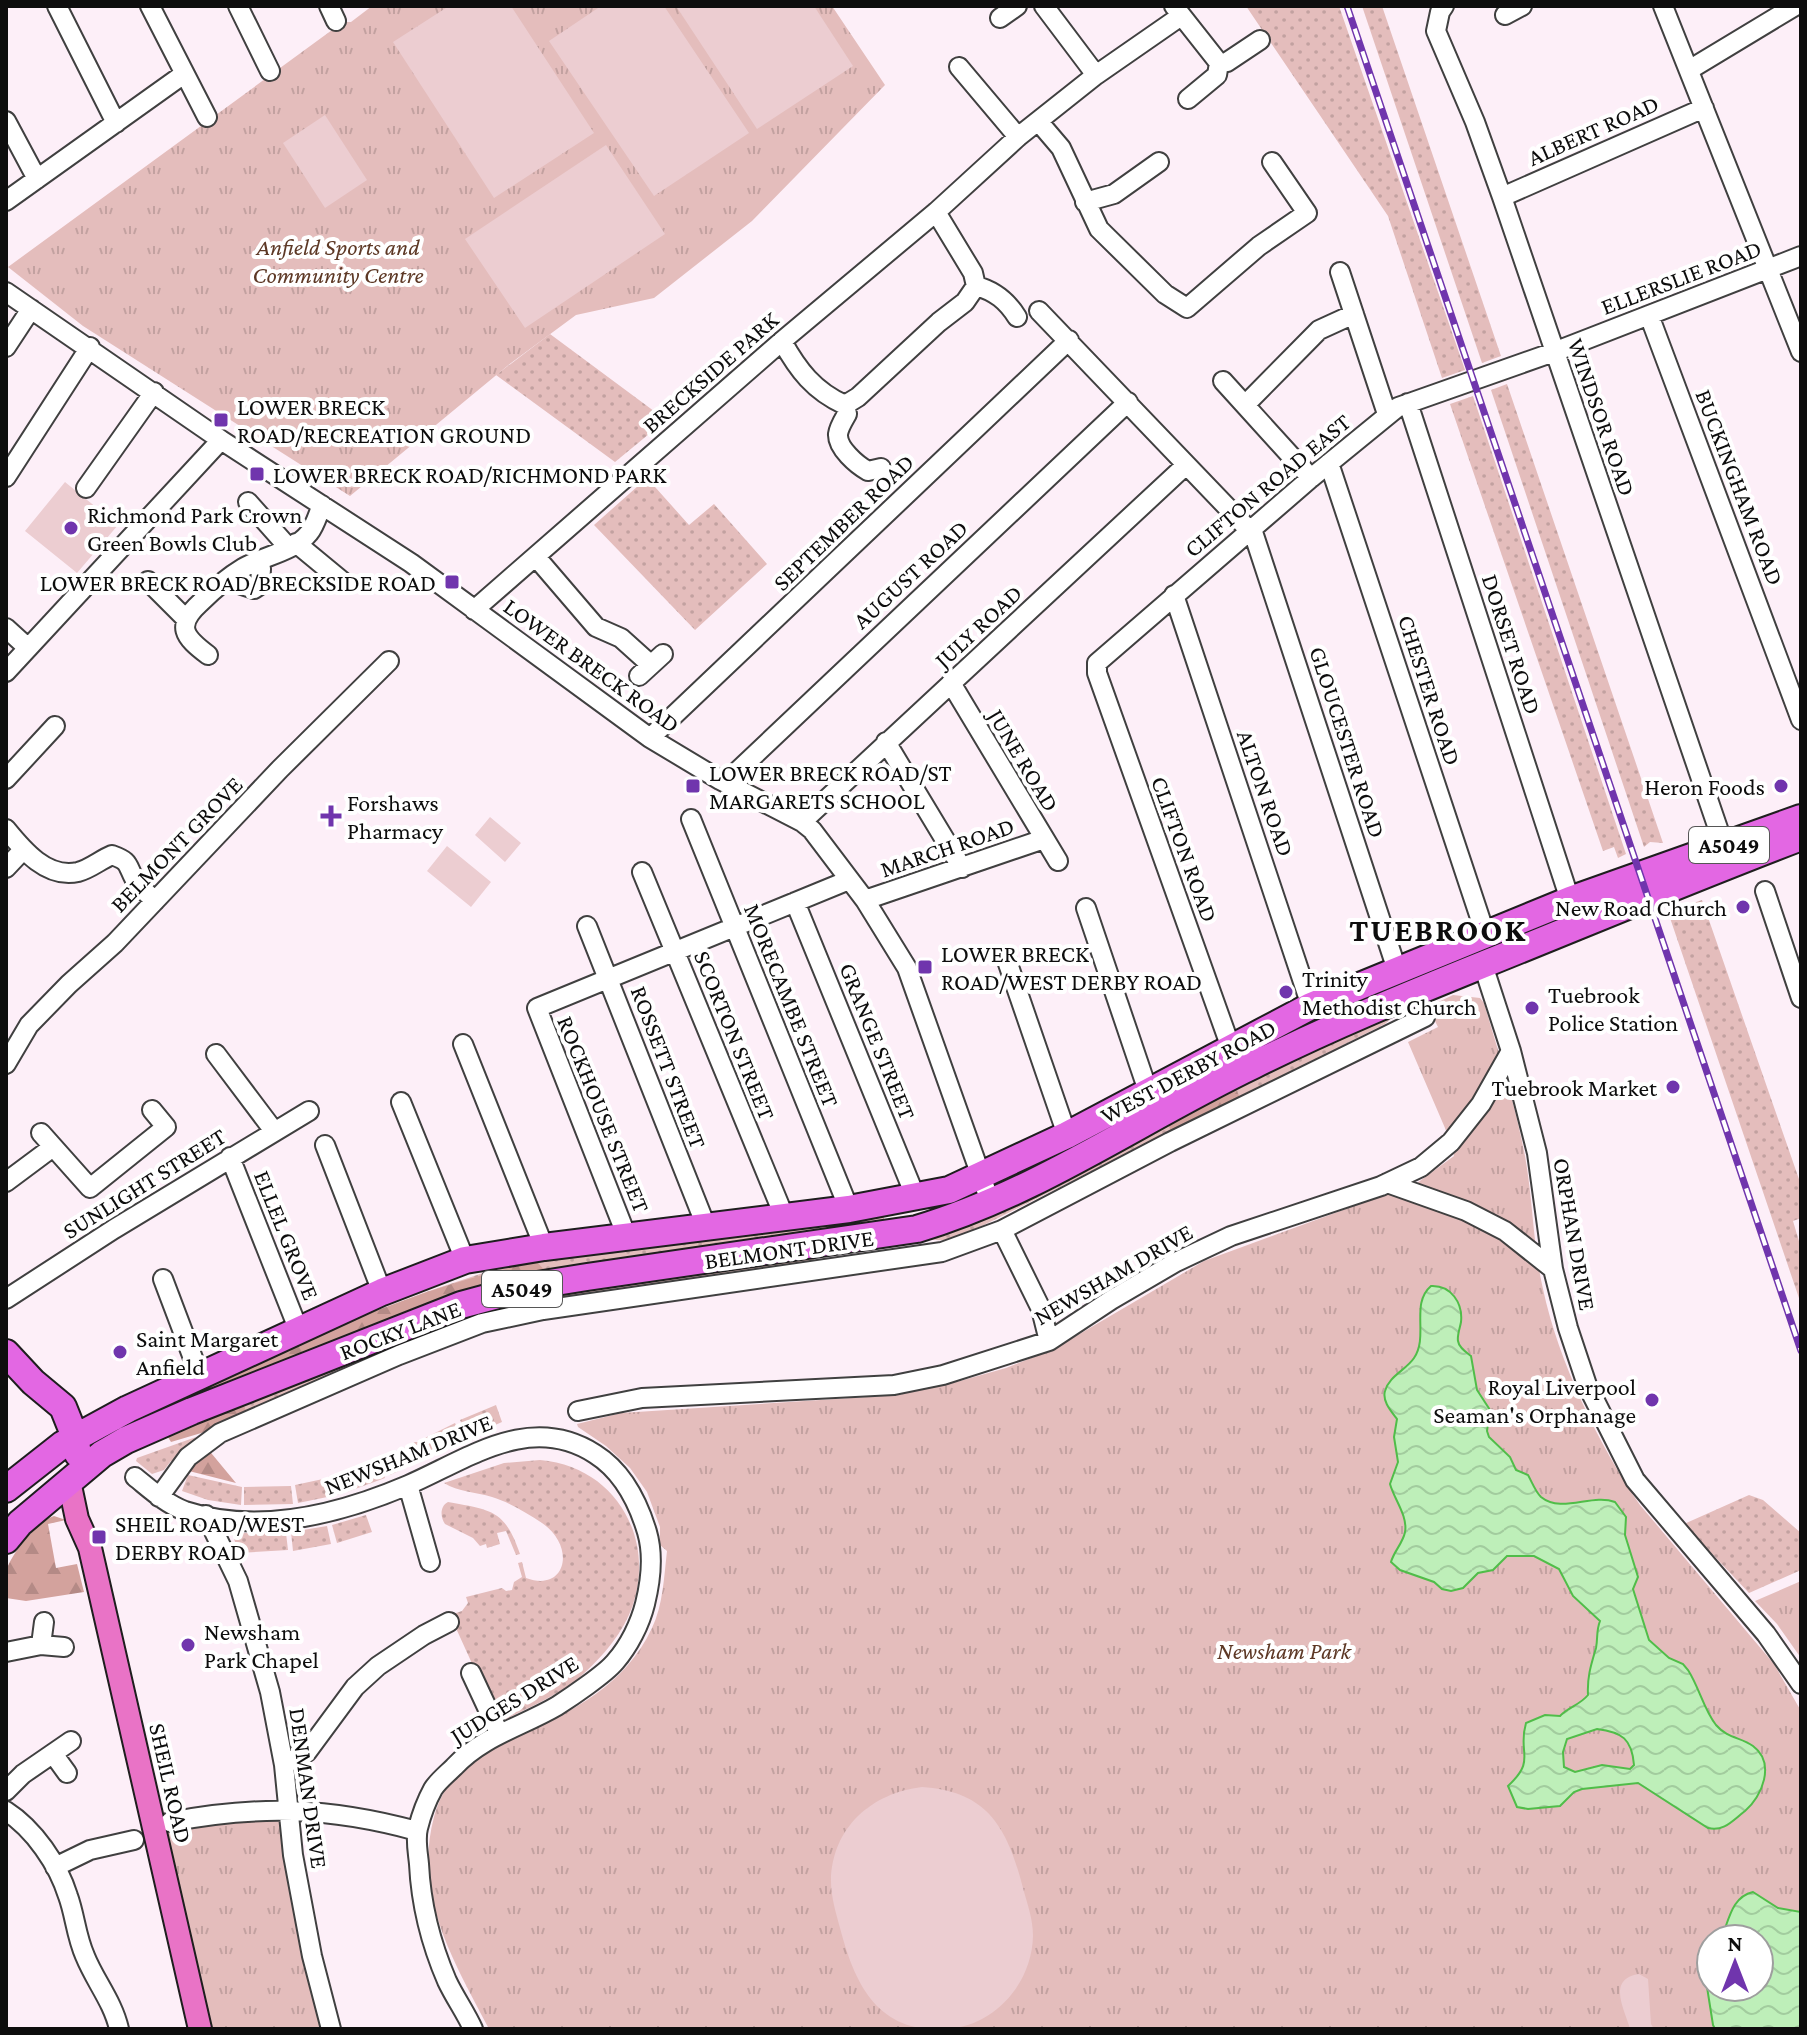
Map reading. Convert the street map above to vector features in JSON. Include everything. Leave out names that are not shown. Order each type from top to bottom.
[{"type":"highway","name":"WEST DERBY ROAD","points":[[980,1176],[1067,1135],[1311,1006],[1570,900],[1801,818]]},
{"type":"highway","name":"WEST DERBY ROAD","points":[[991,1204],[1077,1161],[1250,1066],[1407,994],[1801,837]]},
{"type":"highway","points":[[1483,965],[1485,933]]},
{"type":"highway","name":"ROCKY LANE","points":[[69,1441],[199,1374],[382,1292],[465,1260],[544,1247],[849,1209],[949,1190],[980,1176]]},
{"type":"highway","name":"ROCKY LANE","points":[[75,1476],[106,1451],[192,1411],[461,1305],[531,1286],[917,1229],[991,1204]]},
{"type":"highway","points":[[6,1353],[33,1382],[69,1441],[75,1476]]},
{"type":"highway","name":"A5049","points":[[6,1489],[69,1441]]},
{"type":"highway","name":"A5049","points":[[6,1540],[20,1523],[75,1476]]},
{"type":"main road","name":"SHEIL ROAD","points":[[75,1476],[77,1519],[90,1548],[200,2029]]},
{"type":"street","points":[[57,6],[116,123]]},
{"type":"street","points":[[150,6],[207,117]]},
{"type":"street","points":[[238,6],[270,71]]},
{"type":"street","points":[[1000,18],[1017,6]]},
{"type":"street","points":[[1044,6],[1096,75]]},
{"type":"street","name":"WINDSOR ROAD","points":[[1444,6],[1436,31],[1475,122],[1502,197],[1724,846]]},
{"type":"street","points":[[1663,6],[1801,352]]},
{"type":"street","points":[[1689,70],[1795,6]]},
{"type":"street","points":[[1177,11],[1219,63],[1217,75],[1188,99]]},
{"type":"street","name":"BRECKSIDE PARK","points":[[474,610],[782,341],[936,212],[1018,137],[1177,11]]},
{"type":"street","points":[[1219,63],[1227,62],[1260,40]]},
{"type":"street","points":[[959,67],[1018,137]]},
{"type":"street","points":[[6,201],[184,74]]},
{"type":"street","name":"ALBERT ROAD","points":[[1502,197],[1704,108]]},
{"type":"street","points":[[6,121],[37,179]]},
{"type":"street","points":[[1038,121],[1061,148],[1099,229],[1165,294],[1187,308],[1259,246],[1307,213],[1272,162]]},
{"type":"street","points":[[1085,202],[1114,194],[1159,162]]},
{"type":"street","points":[[845,405],[965,302],[976,286],[973,273],[936,212]]},
{"type":"street","name":"ELLERSLIE ROAD","points":[[1489,375],[1801,256]]},
{"type":"street","points":[[1340,272],[1387,414]]},
{"type":"street","points":[[976,286],[989,290],[1007,302],[1017,317]]},
{"type":"street","name":"LOWER BRECK ROAD","points":[[6,292],[221,440],[411,563],[650,738],[812,830],[865,900],[907,968],[991,1204]]},
{"type":"street","points":[[6,347],[31,309]]},
{"type":"street","points":[[1039,311],[1247,527]]},
{"type":"street","points":[[1245,405],[1324,326],[1354,314]]},
{"type":"street","name":"BUCKINGHAM ROAD","points":[[1649,315],[1801,720]]},
{"type":"street","name":"SEPTEMBER ROAD","points":[[650,738],[1069,340]]},
{"type":"street","points":[[782,341],[800,373],[828,397],[845,405]]},
{"type":"street","points":[[6,477],[90,347]]},
{"type":"street","name":"CLIFTON ROAD EAST","points":[[1097,666],[1247,527],[1387,414],[1408,403],[1489,375]]},
{"type":"street","points":[[1223,381],[1311,478]]},
{"type":"street","points":[[86,488],[154,392]]},
{"type":"street","name":"AUGUST ROAD","points":[[726,782],[1128,402]]},
{"type":"street","name":"DORSET ROAD","points":[[1408,403],[1570,900]]},
{"type":"street","points":[[845,405],[847,414],[838,429],[838,440],[858,466],[868,471],[881,468]]},
{"type":"street","points":[[6,672],[221,440]]},
{"type":"street","name":"CHESTER ROAD","points":[[1329,463],[1485,933]]},
{"type":"street","name":"JULY ROAD","points":[[802,822],[1186,465]]},
{"type":"street","points":[[248,502],[292,545],[342,581]]},
{"type":"street","points":[[208,655],[187,636],[184,629],[186,619],[212,591],[233,576],[309,534],[322,505]]},
{"type":"street","name":"GLOUCESTER ROAD","points":[[1247,527],[1397,970]]},
{"type":"street","points":[[536,557],[596,627],[621,638],[651,665]]},
{"type":"street","points":[[148,581],[186,619]]},
{"type":"street","name":"ALTON ROAD","points":[[1174,595],[1311,1006]]},
{"type":"street","points":[[6,628],[28,648]]},
{"type":"street","name":"BELMONT GROVE","points":[[6,1064],[29,1025],[115,943],[291,758],[389,661]]},
{"type":"street","name":"CLIFTON ROAD","points":[[1097,666],[1231,1048]]},
{"type":"street","name":"JUNE ROAD","points":[[951,683],[1058,861]]},
{"type":"street","points":[[6,779],[55,726]]},
{"type":"street","points":[[886,742],[962,868]]},
{"type":"street","name":"MORECAMBE STREET","points":[[691,819],[849,1209]]},
{"type":"street","points":[[6,829],[23,850],[53,871],[83,870],[112,855],[124,860],[131,866],[135,880],[155,901]]},
{"type":"street","name":"MARCH ROAD","points":[[865,900],[1044,839]]},
{"type":"street","points":[[6,868],[23,850]]},
{"type":"street","name":"SCORTON STREET","points":[[642,872],[784,1216]]},
{"type":"street","points":[[609,978],[849,880]]},
{"type":"street","points":[[1765,891],[1801,998]]},
{"type":"street","name":"GRANGE STREET","points":[[795,902],[916,1198]]},
{"type":"street","points":[[1086,908],[1148,1091]]},
{"type":"street","name":"ROSSETT STREET","points":[[587,926],[706,1226]]},
{"type":"street","points":[[1005,955],[1067,1135]]},
{"type":"street","name":"ORPHAN DRIVE","points":[[1483,965],[1511,1051],[1537,1153],[1553,1269],[1587,1385],[1635,1480],[1766,1634],[1801,1684]]},
{"type":"street","name":"ROCKHOUSE STREET","points":[[609,978],[537,1008],[627,1237]]},
{"type":"street","name":"BELMONT DRIVE","points":[[159,1497],[188,1457],[220,1433],[399,1355],[482,1323],[543,1310],[942,1252],[1002,1230],[1170,1142],[1425,1017]]},
{"type":"street","points":[[463,1044],[544,1247]]},
{"type":"street","name":"NEWSHAM DRIVE","points":[[578,1411],[642,1398],[894,1385],[943,1375],[1049,1341],[1176,1262],[1231,1236],[1387,1183],[1421,1167],[1451,1142],[1481,1104],[1511,1051]]},
{"type":"street","points":[[216,1054],[274,1131]]},
{"type":"street","points":[[401,1102],[465,1260]]},
{"type":"street","points":[[6,1182],[47,1140],[90,1188],[166,1127],[152,1110]]},
{"type":"street","name":"SUNLIGHT STREET","points":[[6,1299],[230,1157],[309,1111]]},
{"type":"street","points":[[325,1145],[382,1292]]},
{"type":"street","name":"ELLEL GROVE","points":[[230,1157],[299,1331]]},
{"type":"street","points":[[1387,1183],[1466,1211],[1505,1231],[1553,1269]]},
{"type":"street","points":[[1002,1230],[1041,1309],[1049,1341]]},
{"type":"street","points":[[163,1279],[199,1374]]},
{"type":"street","name":"NEWSHAM DRIVE","points":[[135,1477],[159,1497],[183,1510],[240,1521],[294,1519],[353,1507],[511,1439],[541,1436],[567,1441]]},
{"type":"street","name":"JUDGES DRIVE","points":[[473,2029],[448,1982],[421,1898],[417,1831],[434,1788],[468,1752],[499,1733],[557,1706],[615,1663],[640,1622],[652,1577],[649,1539],[639,1504],[598,1456],[567,1441]]},
{"type":"street","points":[[408,1485],[430,1562]]},
{"type":"street","name":"DENMAN DRIVE","points":[[206,1515],[238,1581],[270,1692],[284,1765],[293,1855],[331,2029]]},
{"type":"street","points":[[41,1645],[44,1622]]},
{"type":"street","points":[[284,1765],[307,1752],[355,1687],[378,1666],[449,1622]]},
{"type":"street","points":[[6,1652],[41,1645],[64,1647]]},
{"type":"street","points":[[471,1673],[499,1733]]},
{"type":"street","points":[[6,1791],[23,1774],[71,1741]]},
{"type":"street","points":[[54,1755],[67,1773]]},
{"type":"street","points":[[170,1822],[222,1812],[289,1810],[374,1821],[417,1831]]},
{"type":"street","points":[[6,1811],[41,1847],[55,1867],[68,1897],[85,1957],[111,2006],[119,2029]]},
{"type":"street","points":[[55,1867],[90,1850],[134,1840]]},
{"type":"street","points":[[102,1847],[106,1866]]},
{"type":"green space","name":"Anfield Sports and Community Centre","points":[[372,6],[832,6],[885,85],[752,221],[654,298],[576,315],[511,363],[350,496],[83,326],[8,267],[343,22],[351,22]]},
{"type":"green space","points":[[1246,6],[1339,6],[1465,370],[1442,378],[1388,216]]},
{"type":"green space","points":[[1362,6],[1382,6],[1501,356],[1482,363]]},
{"type":"green space","points":[[550,334],[666,420],[615,462],[496,375]]},
{"type":"green space","points":[[1507,384],[1663,843],[1650,842],[1644,847],[1491,390]]},
{"type":"green space","points":[[1473,396],[1626,854],[1618,858],[1614,847],[1603,851],[1450,404]]},
{"type":"green space","points":[[647,478],[689,525],[714,504],[767,564],[695,630],[594,525]]},
{"type":"green space","points":[[1702,900],[1801,1185],[1801,1218],[1793,1221],[1801,1248],[1801,1304],[1668,912]]},
{"type":"green space","name":"Newsham Park","points":[[1453,995],[1480,998],[1484,1003],[1512,1098],[1525,1156],[1543,1289],[1569,1373],[1595,1429],[1640,1505],[1774,1664],[1801,1711],[1801,2029],[489,2029],[451,1953],[433,1901],[429,1846],[437,1808],[454,1777],[474,1758],[577,1706],[612,1681],[641,1648],[656,1619],[662,1591],[667,1551],[660,1545],[660,1527],[647,1492],[630,1468],[577,1424],[621,1413],[898,1395],[1006,1368],[1054,1349],[1204,1261],[1417,1183],[1454,1156],[1451,1142],[1408,1042],[1438,1027],[1428,1007]]},
{"type":"green space","points":[[1398,1012],[1385,1024],[984,1225],[945,1240],[919,1235],[1171,1115]]},
{"type":"green space","points":[[1232,1083],[1240,1097],[1171,1132],[1166,1118]]},
{"type":"green space","points":[[883,1215],[886,1226],[607,1267],[144,1423],[137,1411],[423,1293],[486,1272],[548,1260]]},
{"type":"green space","points":[[776,1257],[814,1258],[815,1264],[500,1309],[467,1319],[247,1412],[242,1401],[499,1301]]},
{"type":"green space","points":[[537,1262],[550,1276],[185,1404],[188,1389],[360,1317],[492,1272]]},
{"type":"green space","points":[[242,1401],[247,1412],[208,1431],[171,1442],[166,1434]]},
{"type":"green space","points":[[496,1405],[502,1422],[468,1437],[460,1420]]},
{"type":"green space","points":[[455,1423],[463,1440],[430,1456],[421,1440]]},
{"type":"green space","points":[[196,1437],[175,1463],[171,1461],[164,1470],[152,1474],[136,1461],[137,1458]]},
{"type":"green space","points":[[418,1442],[425,1459],[390,1475],[384,1459]]},
{"type":"green space","points":[[207,1448],[236,1483],[185,1470]]},
{"type":"green space","points":[[540,1460],[572,1467],[598,1482],[618,1502],[632,1528],[639,1556],[638,1585],[629,1615],[612,1643],[592,1666],[562,1690],[499,1723],[450,1615],[462,1611],[468,1603],[466,1597],[502,1588],[512,1590],[514,1582],[522,1577],[518,1563],[522,1562],[526,1578],[540,1581],[551,1579],[562,1565],[563,1554],[553,1533],[524,1512],[498,1499],[444,1483],[504,1463]]},
{"type":"green space","points":[[379,1461],[385,1478],[347,1492],[342,1475]]},
{"type":"green space","points":[[188,1475],[242,1487],[241,1505],[208,1500],[182,1491]]},
{"type":"green space","points":[[337,1476],[342,1494],[298,1503],[295,1485]]},
{"type":"green space","points":[[291,1486],[293,1504],[244,1505],[244,1487]]},
{"type":"green space","points":[[1749,1495],[1763,1500],[1801,1533],[1801,1570],[1749,1593],[1684,1524]]},
{"type":"green space","points":[[448,1502],[495,1514],[509,1528],[520,1554],[516,1555],[506,1531],[497,1533],[500,1544],[487,1548],[486,1544],[480,1546],[473,1538],[445,1524],[442,1512]]},
{"type":"green space","points":[[366,1515],[372,1532],[337,1543],[332,1525]]},
{"type":"green space","points":[[54,1516],[66,1520],[48,1524],[56,1568],[77,1564],[84,1592],[26,1601],[6,1598],[5,1575],[13,1557],[32,1531]]},
{"type":"green space","points":[[327,1526],[331,1544],[293,1551],[291,1532]]},
{"type":"green space","points":[[240,1533],[286,1533],[288,1550],[239,1553],[234,1539]]},
{"type":"green space","points":[[1801,1581],[1801,1658],[1777,1624],[1755,1601]]},
{"type":"green space","points":[[289,1810],[331,2029],[200,2029],[154,1824]]},
{"type":"shaded area","points":[[449,6],[511,6],[594,133],[494,198],[393,42]]},
{"type":"shaded area","points":[[601,6],[664,6],[749,133],[654,196],[549,41]]},
{"type":"shaded area","points":[[676,6],[814,6],[853,66],[757,129]]},
{"type":"shaded area","points":[[325,115],[367,180],[325,208],[283,143]]},
{"type":"shaded area","points":[[606,145],[665,234],[525,328],[465,239]]},
{"type":"shaded area","name":"Richmond Park Crown Green Bowls Club","points":[[65,482],[118,525],[77,573],[25,531]]},
{"type":"shaded area","points":[[490,817],[521,843],[505,862],[475,835]]},
{"type":"shaded area","points":[[447,846],[491,882],[471,907],[427,871]]},
{"type":"shaded area","points":[[922,1787],[964,1796],[992,1817],[1017,1867],[1033,1930],[1026,1970],[1008,1999],[981,2020],[947,2029],[903,2023],[873,2002],[853,1969],[831,1887],[833,1862],[839,1844],[858,1816],[887,1797]]},
{"type":"shaded area","points":[[1639,1974],[1648,1979],[1654,2029],[1630,2029],[1622,2005],[1620,1989],[1623,1982]]},
{"type":"water","points":[[1431,1286],[1438,1286],[1450,1292],[1458,1302],[1461,1322],[1458,1341],[1471,1356],[1477,1390],[1490,1410],[1489,1437],[1510,1457],[1516,1470],[1528,1475],[1539,1495],[1549,1502],[1568,1504],[1606,1500],[1615,1502],[1626,1517],[1625,1535],[1638,1577],[1633,1589],[1649,1640],[1688,1670],[1716,1725],[1725,1733],[1753,1746],[1764,1761],[1764,1780],[1757,1797],[1728,1824],[1708,1828],[1638,1783],[1582,1789],[1574,1792],[1560,1806],[1517,1807],[1508,1786],[1517,1777],[1524,1762],[1526,1723],[1545,1715],[1560,1716],[1588,1695],[1600,1621],[1573,1596],[1559,1569],[1534,1556],[1507,1556],[1493,1570],[1478,1573],[1463,1588],[1451,1591],[1400,1570],[1391,1562],[1404,1536],[1405,1526],[1390,1484],[1398,1462],[1394,1437],[1397,1419],[1384,1395],[1390,1381],[1411,1362],[1418,1349],[1420,1311],[1425,1293]],"holes":[[[1597,1729],[1606,1730],[1628,1743],[1634,1765],[1630,1769],[1602,1765],[1575,1772],[1564,1767],[1563,1752],[1567,1739]]]},
{"type":"water","points":[[1753,1892],[1778,1908],[1801,1912],[1801,2029],[1715,2029],[1713,2025],[1710,2003],[1775,2003],[1775,1923],[1727,1923],[1735,1904]]},
{"type":"railway","points":[[1347,6],[1801,1351]]},
{"type":"place","name":"LOWER BRECK ROAD/RECREATION GROUND","points":[[221,420]]},
{"type":"place","name":"LOWER BRECK ROAD/RICHMOND PARK","points":[[257,474]]},
{"type":"place","name":"Richmond Park Crown Green Bowls Club","points":[[71,528]]},
{"type":"place","name":"LOWER BRECK ROAD/BRECKSIDE ROAD","points":[[452,582]]},
{"type":"place","name":"LOWER BRECK ROAD/ST MARGARETS SCHOOL","points":[[693,786]]},
{"type":"place","name":"Heron Foods","points":[[1781,786]]},
{"type":"place","name":"Forshaws Pharmacy","points":[[331,816]]},
{"type":"place","name":"New Road Church","points":[[1743,907]]},
{"type":"place","name":"LOWER BRECK ROAD/WEST DERBY ROAD","points":[[925,967]]},
{"type":"place","name":"Trinity Methodist Church","points":[[1286,992]]},
{"type":"place","name":"Tuebrook Police Station","points":[[1532,1008]]},
{"type":"place","name":"Tuebrook Market","points":[[1673,1087]]},
{"type":"place","name":"Saint Margaret Anfield","points":[[120,1352]]},
{"type":"place","name":"Royal Liverpool Seaman's Orphanage","points":[[1652,1400]]},
{"type":"place","name":"SHEIL ROAD/WEST DERBY ROAD","points":[[99,1537]]},
{"type":"place","name":"Newsham Park Chapel","points":[[188,1645]]},
{"type":"district","name":"TUEBROOK","points":[[1438,930]]}]
